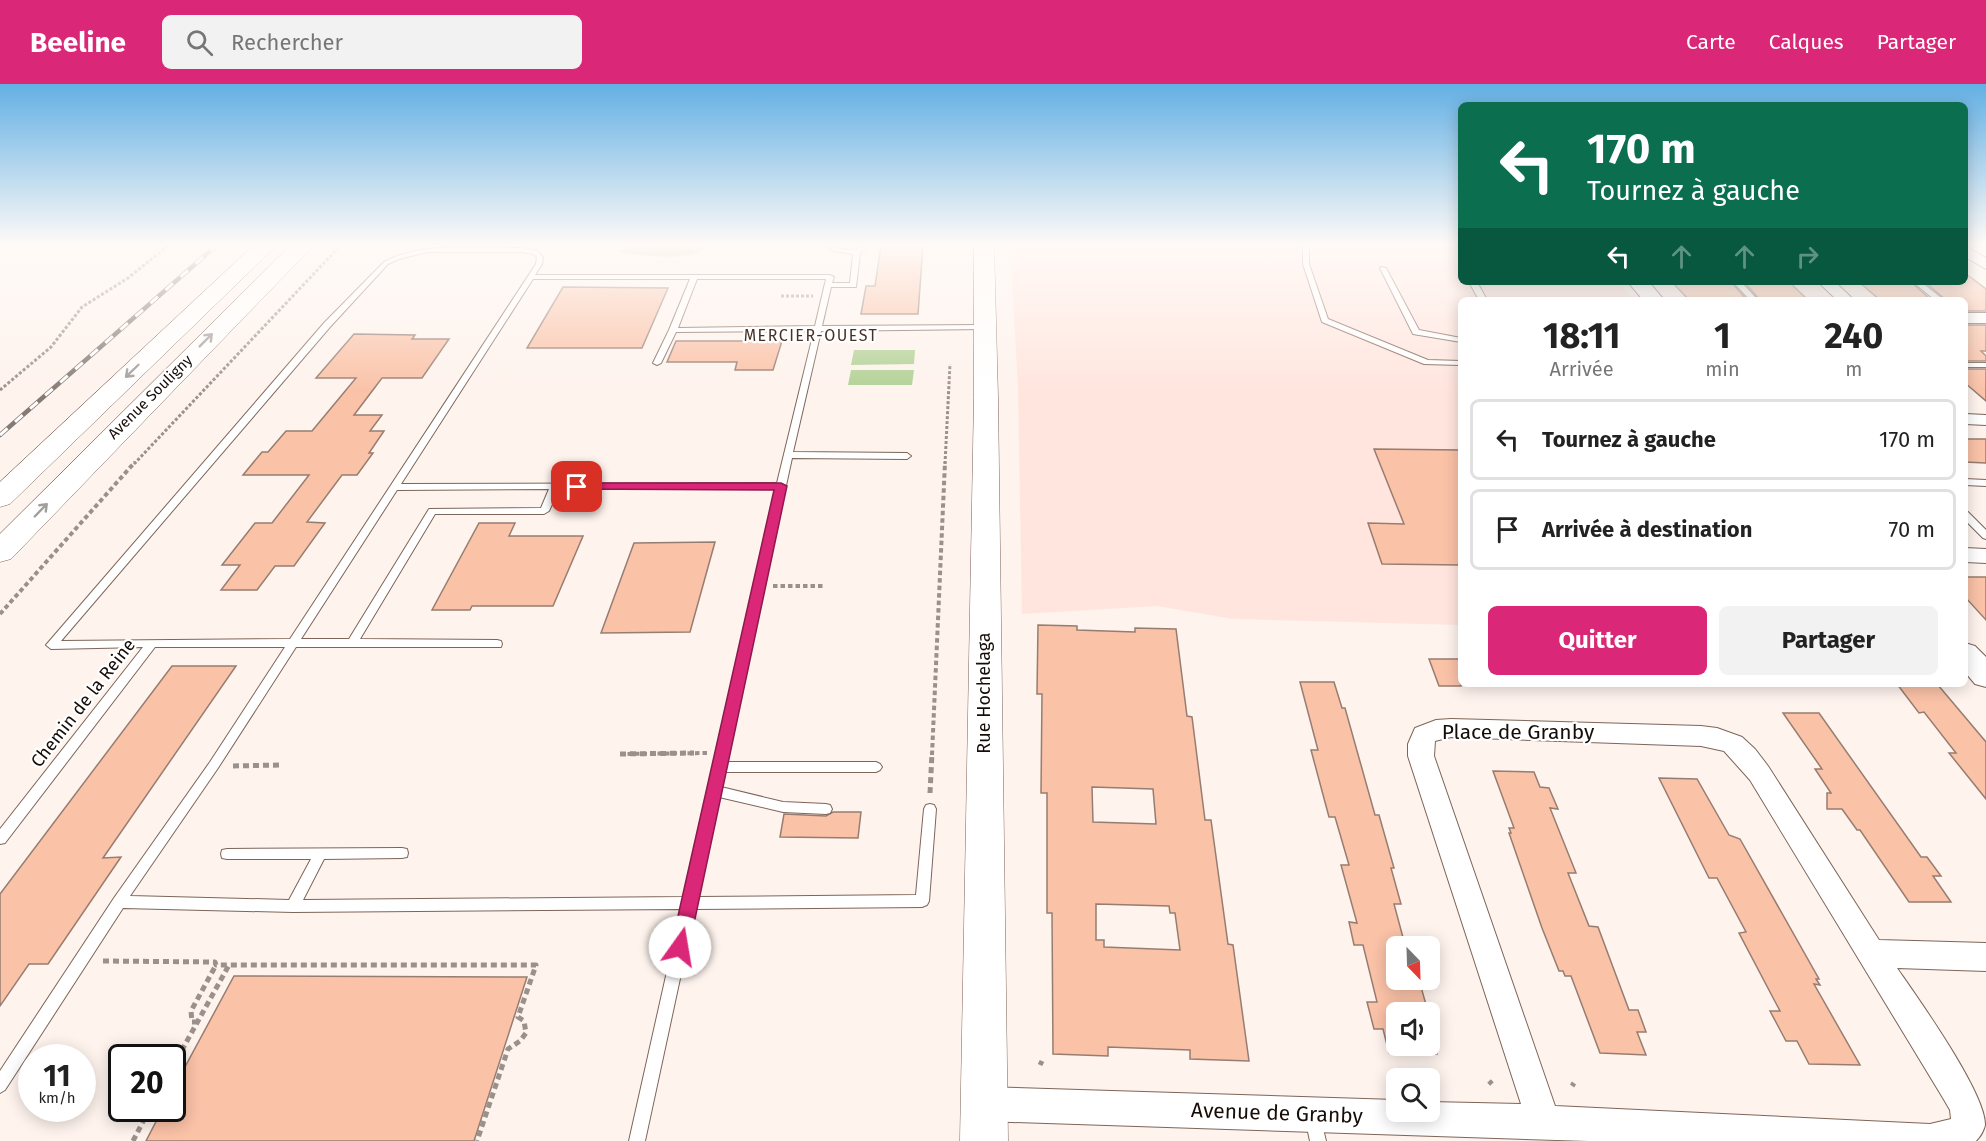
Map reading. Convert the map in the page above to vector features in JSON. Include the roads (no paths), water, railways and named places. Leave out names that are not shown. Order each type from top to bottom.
[{"type":"highway","name":"Avenue Souligny","points":[[0,498],[214,294]]},
{"type":"highway","name":"Avenue Souligny","points":[[0,552],[117,430],[253,294]]},
{"type":"main road","name":"Rue Hochelaga","points":[[984,294],[986,398],[984,1141]]},
{"type":"street","points":[[1968,318],[1986,318]]},
{"type":"street","points":[[1968,555],[1986,556]]},
{"type":"street","points":[[1968,655],[1986,676]]},
{"type":"street","name":"Place de Granby","points":[[1544,1122],[1421,756],[1424,735],[1436,730],[1451,728],[1701,736],[1717,738],[1733,744],[1759,773],[1871,953]]},
{"type":"street","points":[[1871,953],[1986,957]]},
{"type":"street","name":"Avenue de Granby","points":[[984,1104],[1315,1128],[1544,1122],[1929,1141],[1956,1137],[1968,1125],[1966,1108],[1955,1086],[1871,953]]},
{"type":"lane","points":[[152,644],[51,645],[355,294]]},
{"type":"lane","points":[[0,1085],[119,902],[214,765],[519,294]]},
{"type":"lane","points":[[657,363],[687,294]]},
{"type":"lane","points":[[637,1141],[781,486],[827,294]]},
{"type":"lane","points":[[1316,294],[1325,320],[1427,362],[1458,363]]},
{"type":"lane","points":[[1397,294],[1416,332],[1458,339]]},
{"type":"lane","points":[[673,330],[984,327]]},
{"type":"lane","points":[[1968,365],[1986,365]]},
{"type":"lane","points":[[788,455],[907,456]]},
{"type":"lane","points":[[1968,482],[1986,483]]},
{"type":"lane","points":[[395,487],[781,486]]},
{"type":"lane","points":[[352,643],[432,511],[544,511],[555,487]]},
{"type":"lane","points":[[1968,517],[1986,536]]},
{"type":"lane","name":"Chemin de la Reine","points":[[0,839],[152,644],[293,642],[497,644]]},
{"type":"lane","points":[[720,767],[876,767]]},
{"type":"lane","points":[[715,791],[783,807],[826,809]]},
{"type":"lane","points":[[119,902],[293,906],[922,901],[930,808]]},
{"type":"lane","points":[[227,854],[402,853]]},
{"type":"lane","points":[[293,906],[320,854]]},
{"type":"railway","points":[[0,435],[161,294]]},
{"type":"district","name":"MERCIER-OUEST","points":[[811,335]]}]
